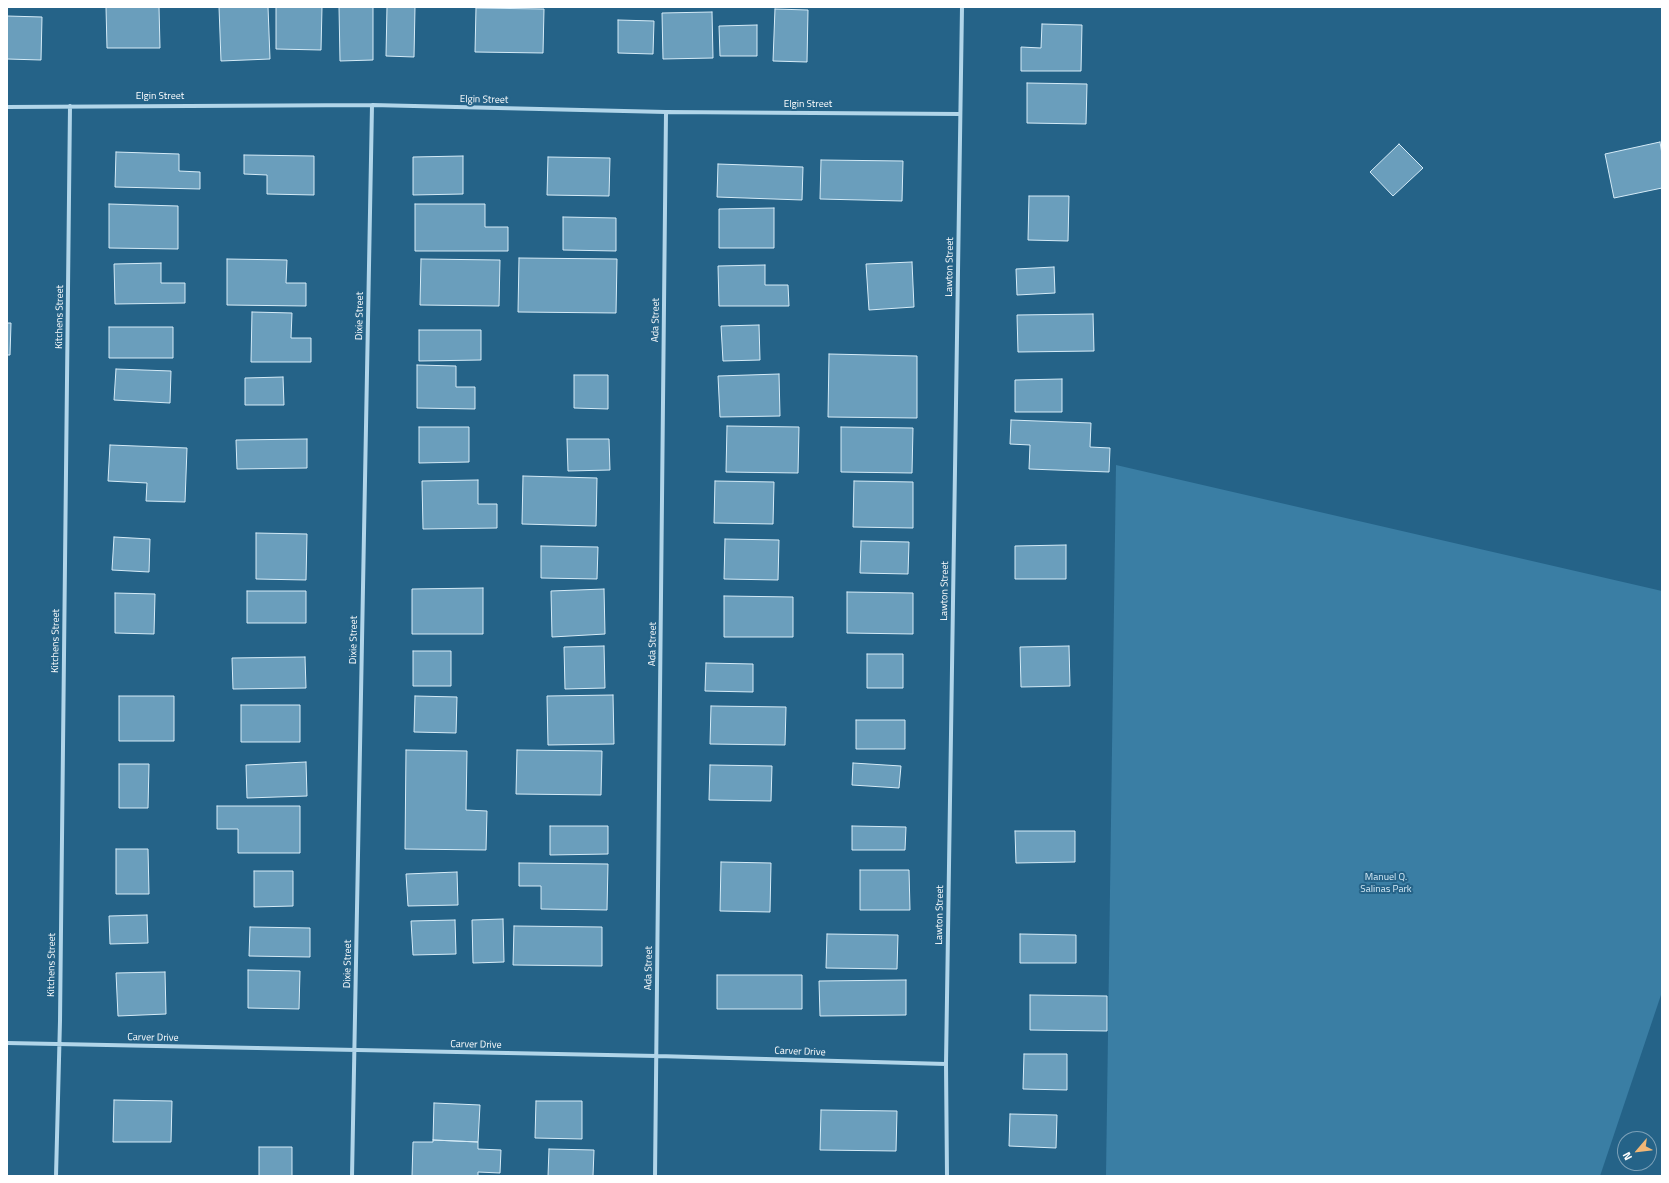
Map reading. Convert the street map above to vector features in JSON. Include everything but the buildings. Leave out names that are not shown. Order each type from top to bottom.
[{"type":"street","name":"Lawton Street","points":[[947,1176],[946,1064],[962,7]]},
{"type":"street","name":"Elgin Street","points":[[7,107],[372,105],[666,112],[960,114]]},
{"type":"street","name":"Dixie Street","points":[[352,1176],[372,105]]},
{"type":"street","name":"Kitchens Street","points":[[56,1176],[59,1044],[70,106]]},
{"type":"street","name":"Ada Street","points":[[656,1176],[666,112]]},
{"type":"street","name":"Carver Drive","points":[[7,1044],[657,1056],[946,1064]]},
{"type":"green space","name":"Manuel Q. Salinas Park","points":[[1116,465],[1662,591],[1662,992],[1600,1176],[1106,1176]]}]
